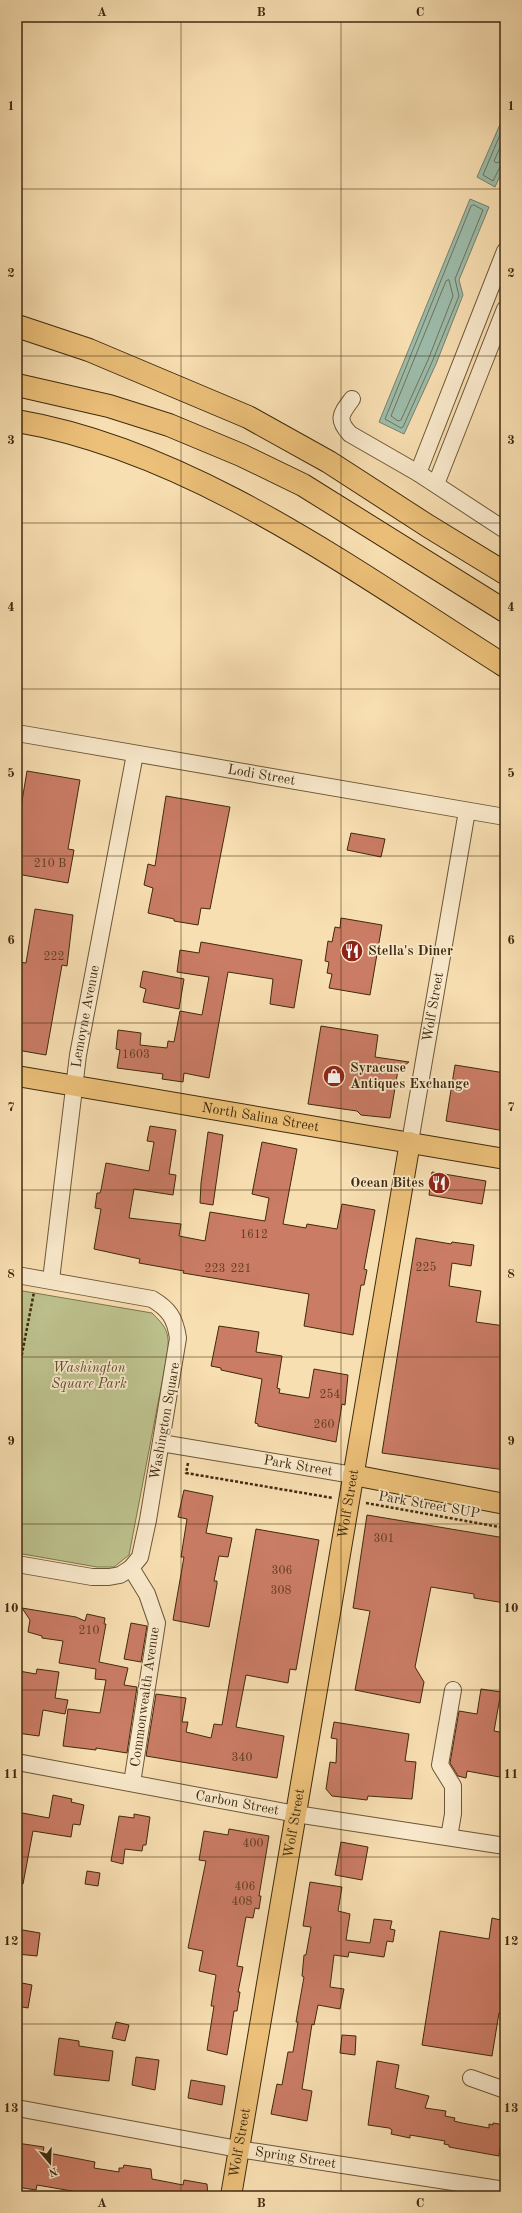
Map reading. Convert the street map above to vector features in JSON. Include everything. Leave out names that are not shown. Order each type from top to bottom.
[{"type":"highway","points":[[17,326],[89,350],[248,417],[329,462],[428,526],[505,572]]},
{"type":"highway","points":[[17,385],[110,406],[169,425],[241,455],[302,485],[505,612]]},
{"type":"highway","points":[[17,420],[55,427],[156,462],[232,497],[317,547],[505,666]]},
{"type":"main road","name":"North Salina Street","points":[[17,1076],[505,1159]]},
{"type":"main road","name":"Wolf Street","points":[[230,2196],[350,1501],[353,1475],[410,1142]]},
{"type":"main road","name":"Park Street","points":[[353,1475],[505,1504]]},
{"type":"street","points":[[418,473],[505,250]]},
{"type":"street","points":[[436,484],[499,342],[505,309]]},
{"type":"street","points":[[352,399],[342,413],[343,426],[350,434],[371,448],[436,484],[505,530]]},
{"type":"street","name":"Lodi Street","points":[[17,733],[505,817]]},
{"type":"street","name":"Lemoyne Avenue","points":[[44,1279],[75,1086],[78,1054],[135,754]]},
{"type":"street","name":"Wolf Street","points":[[410,1142],[467,811]]},
{"type":"street","name":"Washington Square","points":[[17,1275],[152,1299],[166,1308],[176,1328],[178,1338],[146,1531],[140,1557],[131,1568]]},
{"type":"street","name":"Park Street","points":[[161,1443],[353,1475]]},
{"type":"street","points":[[17,1564],[104,1577],[120,1575],[131,1568]]},
{"type":"street","name":"Commonwealth Avenue","points":[[131,1568],[147,1594],[157,1623],[132,1784]]},
{"type":"street","points":[[449,1838],[453,1814],[453,1786],[440,1765],[453,1690]]},
{"type":"street","name":"Carbon Street","points":[[17,1762],[296,1814],[505,1846]]},
{"type":"street","points":[[471,2078],[505,2090]]},
{"type":"street","name":"Spring Street","points":[[17,2108],[238,2149],[505,2190]]},
{"type":"path","points":[[17,1364],[21,1359],[44,1279]]},
{"type":"path","name":"Park Street SUP","points":[[188,1461],[186,1473],[505,1528]]},
{"type":"green space","name":"Washington Square Park","points":[[17,1290],[152,1313],[161,1322],[166,1330],[168,1351],[129,1555],[114,1567],[97,1567],[17,1553]]},
{"type":"water","points":[[505,113],[505,165],[495,187],[477,177]]},
{"type":"water","points":[[470,199],[489,207],[459,280],[463,295],[436,364],[404,434],[379,422]]},
{"type":"building","points":[[27,771],[80,780],[68,849],[74,850],[68,883],[17,874],[17,831]]},
{"type":"building","points":[[166,796],[230,807],[210,909],[201,908],[198,925],[174,921],[174,919],[148,913],[153,888],[144,885],[148,864],[155,866]]},
{"type":"building","points":[[351,833],[385,839],[381,857],[347,850]]},
{"type":"building","points":[[35,909],[73,915],[67,966],[62,965],[46,1055],[17,1050],[17,974],[19,962],[26,963]]},
{"type":"building","name":"Stella's Diner","points":[[341,918],[382,925],[370,995],[329,988],[332,974],[327,973],[329,962],[325,961],[328,941],[332,942],[335,927],[340,928]]},
{"type":"building","points":[[201,942],[302,960],[294,1008],[270,1004],[273,979],[228,972],[209,1078],[184,1073],[183,1082],[162,1079],[163,1074],[117,1068],[120,1050],[116,1049],[118,1030],[141,1033],[140,1045],[167,1048],[168,1041],[174,1042],[180,1011],[202,1015],[209,977],[177,972],[180,950],[199,953]]},
{"type":"building","points":[[143,971],[184,979],[179,1009],[143,1002],[146,989],[140,987]]},
{"type":"building","points":[[321,1026],[378,1035],[375,1057],[409,1062],[398,1070],[390,1118],[361,1115],[357,1111],[308,1104]]},
{"type":"building","points":[[455,1065],[505,1073],[505,1131],[446,1121]]},
{"type":"building","points":[[150,1126],[176,1130],[169,1174],[176,1175],[173,1195],[134,1189],[129,1218],[181,1224],[179,1236],[205,1241],[210,1212],[265,1221],[269,1198],[252,1194],[262,1142],[297,1149],[283,1224],[306,1228],[307,1224],[337,1229],[342,1204],[375,1210],[364,1269],[367,1270],[364,1285],[361,1285],[353,1335],[304,1326],[309,1294],[183,1273],[184,1271],[139,1263],[140,1259],[94,1249],[101,1209],[95,1208],[97,1193],[100,1193],[101,1190],[106,1163],[149,1171],[154,1142],[147,1141]]},
{"type":"building","points":[[208,1132],[223,1135],[213,1205],[200,1203],[201,1183]]},
{"type":"building","points":[[432,1172],[486,1181],[482,1204],[429,1195]]},
{"type":"building","points":[[416,1238],[451,1244],[452,1242],[474,1245],[471,1266],[452,1263],[449,1286],[481,1291],[476,1322],[505,1326],[505,1470],[382,1453]]},
{"type":"building","points":[[219,1326],[259,1332],[256,1352],[282,1356],[277,1388],[280,1389],[279,1393],[309,1398],[314,1369],[348,1375],[345,1405],[342,1404],[336,1442],[258,1426],[258,1424],[255,1423],[262,1379],[221,1370],[221,1368],[211,1366]]},
{"type":"building","points":[[184,1490],[213,1496],[206,1533],[232,1538],[228,1557],[219,1556],[214,1581],[217,1581],[217,1584],[209,1627],[173,1620],[184,1557],[181,1557],[187,1519],[178,1517]]},
{"type":"building","points":[[367,1515],[505,1538],[505,1603],[474,1598],[474,1594],[431,1587],[415,1667],[424,1682],[420,1703],[355,1690],[370,1611],[353,1608]]},
{"type":"building","points":[[256,1529],[319,1540],[296,1670],[290,1669],[288,1683],[246,1675],[236,1727],[284,1736],[277,1778],[146,1756],[156,1694],[186,1698],[182,1722],[188,1722],[186,1732],[211,1738],[214,1724],[222,1725]]},
{"type":"building","points":[[22,1608],[76,1617],[85,1621],[87,1614],[105,1618],[104,1624],[106,1624],[99,1662],[128,1668],[124,1685],[137,1687],[127,1753],[96,1748],[96,1750],[63,1746],[68,1709],[100,1713],[106,1680],[95,1679],[96,1669],[59,1663],[63,1641],[42,1638],[42,1636],[28,1632],[30,1620]]},
{"type":"building","points":[[131,1623],[147,1626],[141,1662],[124,1659]]},
{"type":"building","points":[[37,1669],[59,1672],[55,1698],[68,1700],[65,1714],[43,1710],[39,1736],[17,1733],[19,1671],[36,1674]]},
{"type":"building","points":[[481,1689],[501,1692],[494,1731],[505,1733],[505,1778],[467,1771],[466,1778],[458,1776],[450,1763],[459,1711],[477,1714]]},
{"type":"building","points":[[334,1722],[409,1734],[405,1761],[416,1762],[412,1799],[368,1796],[367,1800],[332,1796],[326,1789],[330,1762],[336,1763],[337,1739],[331,1738]]},
{"type":"building","points":[[53,1795],[72,1799],[71,1802],[84,1805],[80,1825],[73,1824],[71,1837],[33,1831],[23,1884],[17,1884],[17,1812],[49,1818]]},
{"type":"building","points":[[134,1814],[150,1817],[146,1845],[143,1845],[142,1851],[125,1849],[123,1864],[111,1861],[119,1816],[134,1818]]},
{"type":"building","points":[[229,1829],[269,1836],[259,1896],[261,1896],[259,1909],[255,1908],[253,1918],[246,1917],[237,1966],[243,1967],[238,1992],[240,1992],[237,2011],[234,2011],[227,2055],[207,2050],[214,2006],[211,2006],[216,1975],[199,1971],[203,1951],[188,1948],[206,1861],[199,1860],[204,1831],[228,1835]]},
{"type":"building","points":[[341,1842],[368,1847],[362,1880],[335,1875]]},
{"type":"building","points":[[87,1871],[100,1873],[98,1886],[85,1884]]},
{"type":"building","points":[[310,1882],[342,1887],[338,1911],[350,1914],[346,1940],[370,1943],[374,1919],[392,1921],[390,1929],[395,1930],[393,1942],[387,1941],[384,1957],[349,1952],[348,1957],[334,1955],[330,1987],[344,1989],[340,2009],[318,2005],[314,2025],[312,2024],[302,2089],[312,2091],[307,2121],[271,2114],[277,2084],[282,2085],[288,2052],[293,2052],[298,2022],[296,2022],[304,1977],[302,1976],[304,1955],[306,1955],[311,1927],[303,1926]]},
{"type":"building","points":[[492,1918],[505,1921],[505,2014],[499,2013],[492,2056],[422,2045],[440,1931],[489,1939]]},
{"type":"building","points":[[17,1929],[40,1933],[37,1956],[17,1954]]},
{"type":"building","points":[[17,1982],[32,1985],[28,2008],[17,2006]]},
{"type":"building","points":[[116,2022],[129,2025],[125,2041],[112,2038]]},
{"type":"building","points":[[342,2035],[356,2036],[355,2055],[340,2053]]},
{"type":"building","points":[[59,2038],[79,2041],[79,2046],[113,2051],[109,2081],[54,2075]]},
{"type":"building","points":[[136,2057],[159,2060],[155,2090],[132,2085]]},
{"type":"building","points":[[377,2061],[399,2065],[395,2088],[429,2096],[425,2108],[446,2111],[445,2116],[455,2118],[454,2121],[462,2123],[489,2128],[489,2124],[493,2125],[493,2123],[505,2125],[503,2148],[500,2147],[499,2156],[449,2147],[449,2145],[444,2144],[445,2141],[410,2135],[410,2138],[391,2134],[392,2130],[389,2128],[368,2125]]},
{"type":"building","points":[[191,2080],[225,2086],[222,2105],[188,2098]]},
{"type":"building","points":[[17,2143],[44,2147],[43,2152],[95,2162],[94,2168],[119,2172],[119,2168],[123,2168],[124,2165],[151,2169],[152,2179],[183,2185],[184,2180],[207,2184],[208,2196],[71,2196],[72,2191],[37,2185],[36,2190],[17,2187]]},
{"type":"place","name":"Stella's Diner","points":[[352,951]]},
{"type":"place","name":"Syracuse Antiques Exchange","points":[[334,1076]]},
{"type":"place","name":"Ocean Bites","points":[[439,1183]]}]
